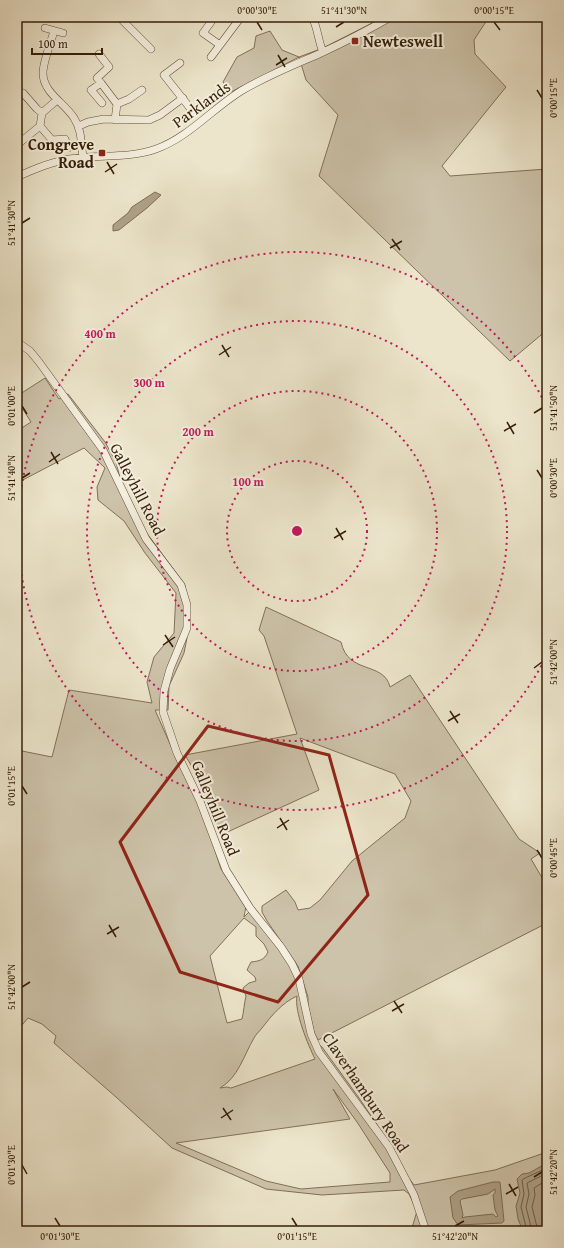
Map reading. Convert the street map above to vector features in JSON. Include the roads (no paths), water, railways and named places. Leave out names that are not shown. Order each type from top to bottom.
[{"type":"street","points":[[119,17],[151,49]]},
{"type":"street","points":[[211,57],[241,17]]},
{"type":"street","points":[[312,17],[319,44],[323,52]]},
{"type":"street","name":"Parklands","points":[[17,177],[58,161],[144,153],[168,144],[190,131],[214,110],[260,80],[323,52],[391,17]]},
{"type":"street","points":[[211,22],[203,34],[220,45]]},
{"type":"street","points":[[45,28],[64,33]]},
{"type":"street","points":[[54,31],[43,72],[46,85],[57,100],[70,112],[79,126],[83,158]]},
{"type":"street","points":[[99,54],[109,67],[97,78],[117,104],[115,120]]},
{"type":"street","points":[[180,63],[164,75],[194,113],[219,93]]},
{"type":"street","points":[[100,83],[91,90],[102,102]]},
{"type":"street","points":[[117,104],[129,99],[142,90]]},
{"type":"street","points":[[23,93],[42,113]]},
{"type":"street","points":[[79,126],[88,122],[104,119],[149,120],[160,115],[183,98]]},
{"type":"street","points":[[17,145],[40,126],[42,113],[57,100]]},
{"type":"street","points":[[40,126],[52,140],[65,139],[68,148]]},
{"type":"street","name":"Galleyhill Road","points":[[17,342],[30,351],[39,362],[103,450],[146,539],[182,585],[188,605],[187,628],[170,669],[164,690],[163,712],[177,753],[200,801],[226,870],[250,908]]},
{"type":"street","name":"Claverhambury Road","points":[[250,908],[281,947],[292,964],[299,979],[311,1034],[319,1052],[389,1147],[414,1195],[426,1231]]},
{"type":"water","points":[[155,192],[161,195],[119,230],[113,231],[113,225],[128,213],[132,207]]},
{"type":"water","points":[[547,1163],[547,1231],[523,1231],[518,1219],[516,1206],[520,1193],[517,1179],[522,1174],[529,1173]]},
{"type":"water","points":[[493,1182],[500,1182],[504,1221],[502,1223],[458,1225],[453,1218],[450,1197],[458,1191]],"holes":[[[495,1189],[495,1193],[493,1195],[495,1210],[498,1216],[496,1217],[493,1214],[462,1218],[463,1215],[460,1201],[462,1199],[488,1194]]]},
{"type":"place","name":"Newteswell","points":[[355,41]]},
{"type":"place","name":"Congreve Road","points":[[102,153]]}]
